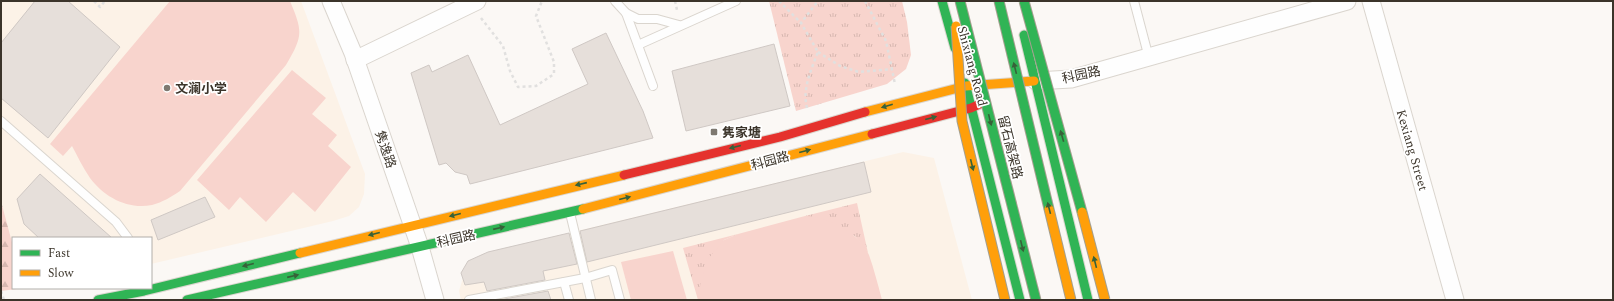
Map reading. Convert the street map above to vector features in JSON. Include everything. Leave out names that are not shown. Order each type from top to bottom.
[{"type":"main road","name":"Shixiang Road","points":[[942,1],[966,86],[1020,300]]},
{"type":"main road","points":[[955,1],[962,121],[1005,300]]},
{"type":"main road","name":"留石高架路","points":[[960,1],[1036,300]]},
{"type":"main road","name":"留石高架路","points":[[999,1],[1071,300]]},
{"type":"main road","points":[[1016,1],[1034,81],[1088,300]]},
{"type":"main road","points":[[1024,1],[1067,153],[1105,300]]},
{"type":"main road","name":"科园路","points":[[98,300],[144,293],[412,225],[780,137],[898,103],[966,86],[1034,81]]},
{"type":"main road","name":"科园路","points":[[1006,93],[1034,81]]},
{"type":"main road","name":"科园路","points":[[187,300],[570,212],[971,108],[992,99]]},
{"type":"street","name":"隽逸路","points":[[331,1],[355,60],[420,246],[435,300]]},
{"type":"street","name":"科园路","points":[[1034,81],[1071,79],[1347,1]]},
{"type":"street","name":"Kexiang Street","points":[[1371,1],[1455,300]]},
{"type":"street","points":[[355,60],[472,3]]},
{"type":"lane","points":[[615,1],[626,13],[638,19],[657,19],[679,26]]},
{"type":"lane","points":[[638,45],[736,1]]},
{"type":"lane","points":[[1134,1],[1149,58]]},
{"type":"lane","points":[[626,13],[653,86]]},
{"type":"lane","points":[[1,121],[116,222],[127,237]]},
{"type":"lane","points":[[570,212],[591,300]]},
{"type":"lane","points":[[469,300],[585,278],[612,270],[620,300]]},
{"type":"lane","points":[[564,282],[569,300]]},
{"type":"path","points":[[94,1],[100,7],[105,1]]},
{"type":"path","points":[[472,3],[483,21],[503,46],[510,71],[518,87],[536,86],[554,74],[554,62],[536,16],[542,1]]},
{"type":"path","points":[[779,1],[801,23],[818,52],[840,66],[859,72],[893,70]]},
{"type":"path","points":[[865,1],[886,41],[893,70],[898,103]]},
{"type":"path","points":[[801,23],[817,2]]},
{"type":"path","points":[[812,127],[805,101],[808,80],[818,52]]},
{"type":"path","points":[[1,291],[4,300]]},
{"type":"shaded area","name":"文澜小学","points":[[1,1],[301,1],[365,174],[364,194],[359,207],[349,216],[152,264],[152,237],[12,237],[12,242],[1,201]]},
{"type":"shaded area","points":[[903,152],[934,158],[972,300],[461,300],[459,291],[465,271],[482,254]]},
{"type":"green space","points":[[170,1],[290,1],[299,27],[298,40],[296,47],[286,65],[180,191],[156,204],[134,206],[117,200],[102,191],[90,178],[72,146],[63,156],[50,144]]},
{"type":"green space","points":[[769,1],[902,1],[907,22],[911,55],[906,69],[887,84],[796,111]]},
{"type":"green space","points":[[292,70],[326,98],[312,114],[337,135],[328,146],[351,167],[315,212],[293,192],[266,222],[240,197],[229,210],[197,180]]},
{"type":"green space","points":[[1,201],[12,242],[12,289],[16,289],[1,291]]},
{"type":"green space","points":[[857,203],[868,253],[855,236],[805,216]]},
{"type":"green space","points":[[805,216],[823,219],[833,223],[842,227],[858,239],[869,255],[882,300],[701,300],[700,286],[707,260],[724,240],[738,234]]},
{"type":"green space","points":[[738,234],[724,240],[701,286],[701,300],[698,300],[683,248]]},
{"type":"green space","points":[[673,251],[687,300],[631,300],[621,262]]},
{"type":"building","points":[[35,1],[68,1],[120,47],[48,138],[1,98],[1,43]]},
{"type":"building","points":[[606,33],[643,111],[653,138],[470,184],[467,175],[455,172],[446,163],[439,165],[411,73],[429,65],[432,72],[468,55],[500,125],[588,84],[572,49]]},
{"type":"building","points":[[774,44],[790,106],[686,131],[672,71]]},
{"type":"building","points":[[864,162],[871,192],[587,262],[580,231]]},
{"type":"building","points":[[40,174],[111,237],[38,237],[24,224],[17,199]]},
{"type":"building","points":[[205,197],[215,217],[158,240],[151,220]]},
{"type":"building","points":[[569,233],[577,264],[543,271],[545,280],[487,291],[484,282],[465,285],[461,273],[468,261],[488,252]]},
{"type":"building","points":[[548,291],[551,300],[499,300]]},
{"type":"traffic: fast","points":[[942,1],[955,48]]},
{"type":"traffic: fast","points":[[960,1],[1036,300]]},
{"type":"traffic: fast","points":[[999,1],[1049,209]]},
{"type":"traffic: fast","points":[[1024,1],[1082,212]]},
{"type":"traffic: fast","points":[[1024,35],[1088,300]]},
{"type":"traffic: fast","points":[[965,83],[1020,300]]},
{"type":"traffic: fast","points":[[187,300],[583,209]]},
{"type":"traffic: fast","points":[[98,300],[144,291],[300,253]]},
{"type":"traffic: slow","points":[[956,26],[962,121],[1005,300]]},
{"type":"traffic: slow","points":[[865,112],[966,86],[1034,81]]},
{"type":"traffic: slow","points":[[583,209],[872,134]]},
{"type":"traffic: slow","points":[[300,253],[624,175]]},
{"type":"traffic: slow","points":[[1049,209],[1071,300]]},
{"type":"traffic: slow","points":[[1082,212],[1105,300]]},
{"type":"traffic: jam","points":[[872,134],[971,108],[980,104]]},
{"type":"traffic: jam","points":[[624,175],[780,137],[865,112]]},
{"type":"place","name":"文澜小学","points":[[167,88]]},
{"type":"place","name":"隽家塘","points":[[714,132]]}]
